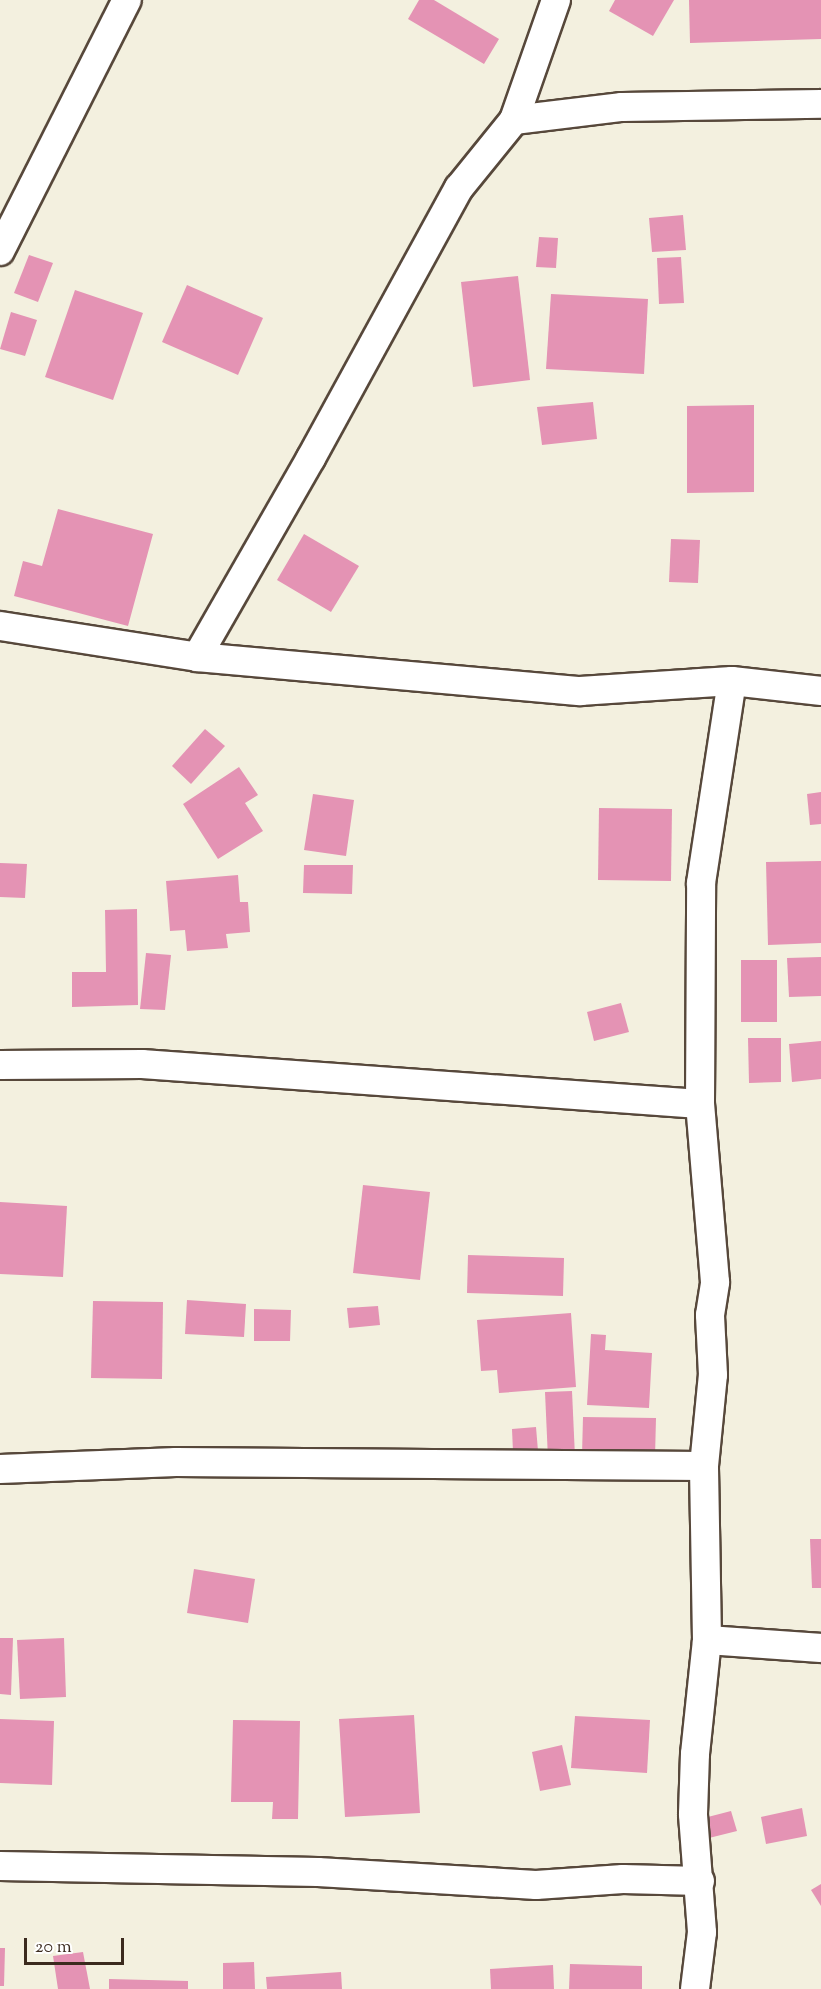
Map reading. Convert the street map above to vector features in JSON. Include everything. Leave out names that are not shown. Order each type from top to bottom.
[{"type":"street","points":[[0,251],[127,0]]},
{"type":"street","points":[[197,657],[312,458],[459,188],[514,120],[556,0]]},
{"type":"street","points":[[514,120],[622,107],[821,104]]},
{"type":"street","points":[[0,626],[197,657],[580,691],[732,681],[821,691]]},
{"type":"street","points":[[695,1989],[702,1932],[700,1881],[693,1814],[694,1754],[707,1640],[704,1466],[713,1375],[710,1315],[715,1282],[700,1104],[701,883],[732,681]]},
{"type":"street","points":[[0,1065],[142,1064],[700,1104]]},
{"type":"street","points":[[0,1469],[176,1462],[704,1466]]},
{"type":"street","points":[[707,1640],[821,1648]]},
{"type":"street","points":[[0,1866],[318,1872],[536,1885],[623,1879],[700,1881]]},
{"type":"building","points":[[419,0],[434,0],[499,39],[484,64],[408,19]]},
{"type":"building","points":[[615,0],[674,0],[653,36],[609,11]]},
{"type":"building","points":[[689,0],[821,0],[821,39],[690,43]]},
{"type":"building","points":[[683,215],[686,250],[652,252],[649,218]]},
{"type":"building","points":[[539,237],[558,238],[556,268],[536,267]]},
{"type":"building","points":[[29,255],[53,263],[38,302],[14,293]]},
{"type":"building","points":[[681,257],[684,303],[659,304],[657,258]]},
{"type":"building","points":[[518,276],[530,380],[473,387],[461,282]]},
{"type":"building","points":[[187,285],[263,318],[238,375],[162,342]]},
{"type":"building","points":[[75,290],[143,313],[113,400],[45,377]]},
{"type":"building","points":[[551,294],[648,299],[644,374],[546,369]]},
{"type":"building","points":[[11,312],[37,320],[25,356],[0,349]]},
{"type":"building","points":[[593,402],[597,439],[542,445],[537,407]]},
{"type":"building","points":[[754,405],[754,492],[687,493],[687,406]]},
{"type":"building","points":[[58,509],[153,534],[128,626],[14,596],[23,561],[42,566]]},
{"type":"building","points":[[304,534],[359,566],[331,612],[277,580]]},
{"type":"building","points":[[671,539],[700,540],[698,583],[669,582]]},
{"type":"building","points":[[205,729],[225,746],[191,784],[172,766]]},
{"type":"building","points":[[239,767],[258,795],[245,803],[263,831],[218,859],[183,804]]},
{"type":"building","points":[[821,792],[821,824],[810,825],[807,794]]},
{"type":"building","points":[[313,794],[354,800],[346,856],[304,850]]},
{"type":"building","points":[[599,808],[672,809],[671,881],[598,880]]},
{"type":"building","points":[[821,861],[821,943],[768,945],[766,862]]},
{"type":"building","points":[[0,863],[27,864],[25,898],[0,897]]},
{"type":"building","points":[[304,865],[353,865],[352,894],[303,893]]},
{"type":"building","points":[[238,875],[240,902],[248,902],[250,932],[226,934],[228,948],[187,951],[185,930],[170,931],[166,881]]},
{"type":"building","points":[[137,909],[138,1005],[72,1007],[72,972],[106,972],[105,910]]},
{"type":"building","points":[[146,953],[171,955],[165,1010],[140,1009]]},
{"type":"building","points":[[821,957],[821,996],[789,997],[787,958]]},
{"type":"building","points":[[741,960],[777,960],[777,1022],[741,1022]]},
{"type":"building","points":[[621,1003],[629,1032],[594,1041],[587,1012]]},
{"type":"building","points":[[748,1038],[781,1038],[781,1082],[749,1083]]},
{"type":"building","points":[[821,1041],[821,1079],[792,1082],[789,1044]]},
{"type":"building","points":[[363,1185],[430,1192],[420,1280],[353,1273]]},
{"type":"building","points":[[0,1202],[67,1206],[63,1277],[0,1274]]},
{"type":"building","points":[[468,1255],[564,1258],[563,1296],[467,1293]]},
{"type":"building","points":[[187,1300],[246,1304],[244,1337],[185,1334]]},
{"type":"building","points":[[93,1301],[163,1302],[162,1379],[91,1378]]},
{"type":"building","points":[[378,1306],[380,1325],[349,1328],[347,1308]]},
{"type":"building","points":[[254,1309],[291,1310],[290,1341],[254,1341]]},
{"type":"building","points":[[571,1313],[576,1387],[499,1393],[497,1370],[481,1371],[477,1320]]},
{"type":"building","points":[[591,1334],[606,1335],[605,1350],[652,1353],[649,1408],[587,1405]]},
{"type":"building","points":[[572,1391],[575,1457],[548,1459],[545,1392]]},
{"type":"building","points":[[583,1417],[656,1418],[655,1457],[582,1455]]},
{"type":"building","points":[[536,1427],[538,1451],[513,1452],[512,1429]]},
{"type":"building","points":[[810,1539],[821,1539],[821,1588],[812,1588]]},
{"type":"building","points":[[194,1569],[255,1579],[248,1623],[187,1613]]},
{"type":"building","points":[[0,1638],[13,1638],[11,1695],[0,1694]]},
{"type":"building","points":[[64,1638],[66,1697],[20,1699],[17,1640]]},
{"type":"building","points":[[414,1715],[420,1813],[345,1817],[339,1719]]},
{"type":"building","points":[[575,1716],[650,1720],[647,1773],[571,1768]]},
{"type":"building","points":[[0,1719],[54,1721],[52,1785],[0,1783]]},
{"type":"building","points":[[233,1720],[300,1721],[298,1819],[272,1819],[273,1802],[231,1802]]},
{"type":"building","points":[[562,1745],[571,1785],[540,1791],[532,1752]]},
{"type":"building","points":[[802,1808],[807,1836],[766,1844],[761,1817]]},
{"type":"building","points":[[731,1811],[737,1831],[709,1838],[704,1818]]},
{"type":"building","points":[[821,1884],[821,1906],[811,1890]]},
{"type":"building","points":[[0,1948],[5,1948],[4,1986],[0,1986]]},
{"type":"building","points":[[83,1952],[90,1989],[58,1989],[53,1956]]},
{"type":"building","points":[[254,1962],[255,1989],[223,1989],[223,1963]]},
{"type":"building","points":[[570,1964],[642,1966],[642,1989],[569,1989]]},
{"type":"building","points":[[553,1965],[554,1989],[491,1989],[490,1969]]},
{"type":"building","points":[[341,1972],[342,1989],[267,1989],[266,1977]]},
{"type":"building","points":[[109,1979],[188,1981],[188,1989],[109,1989]]}]
